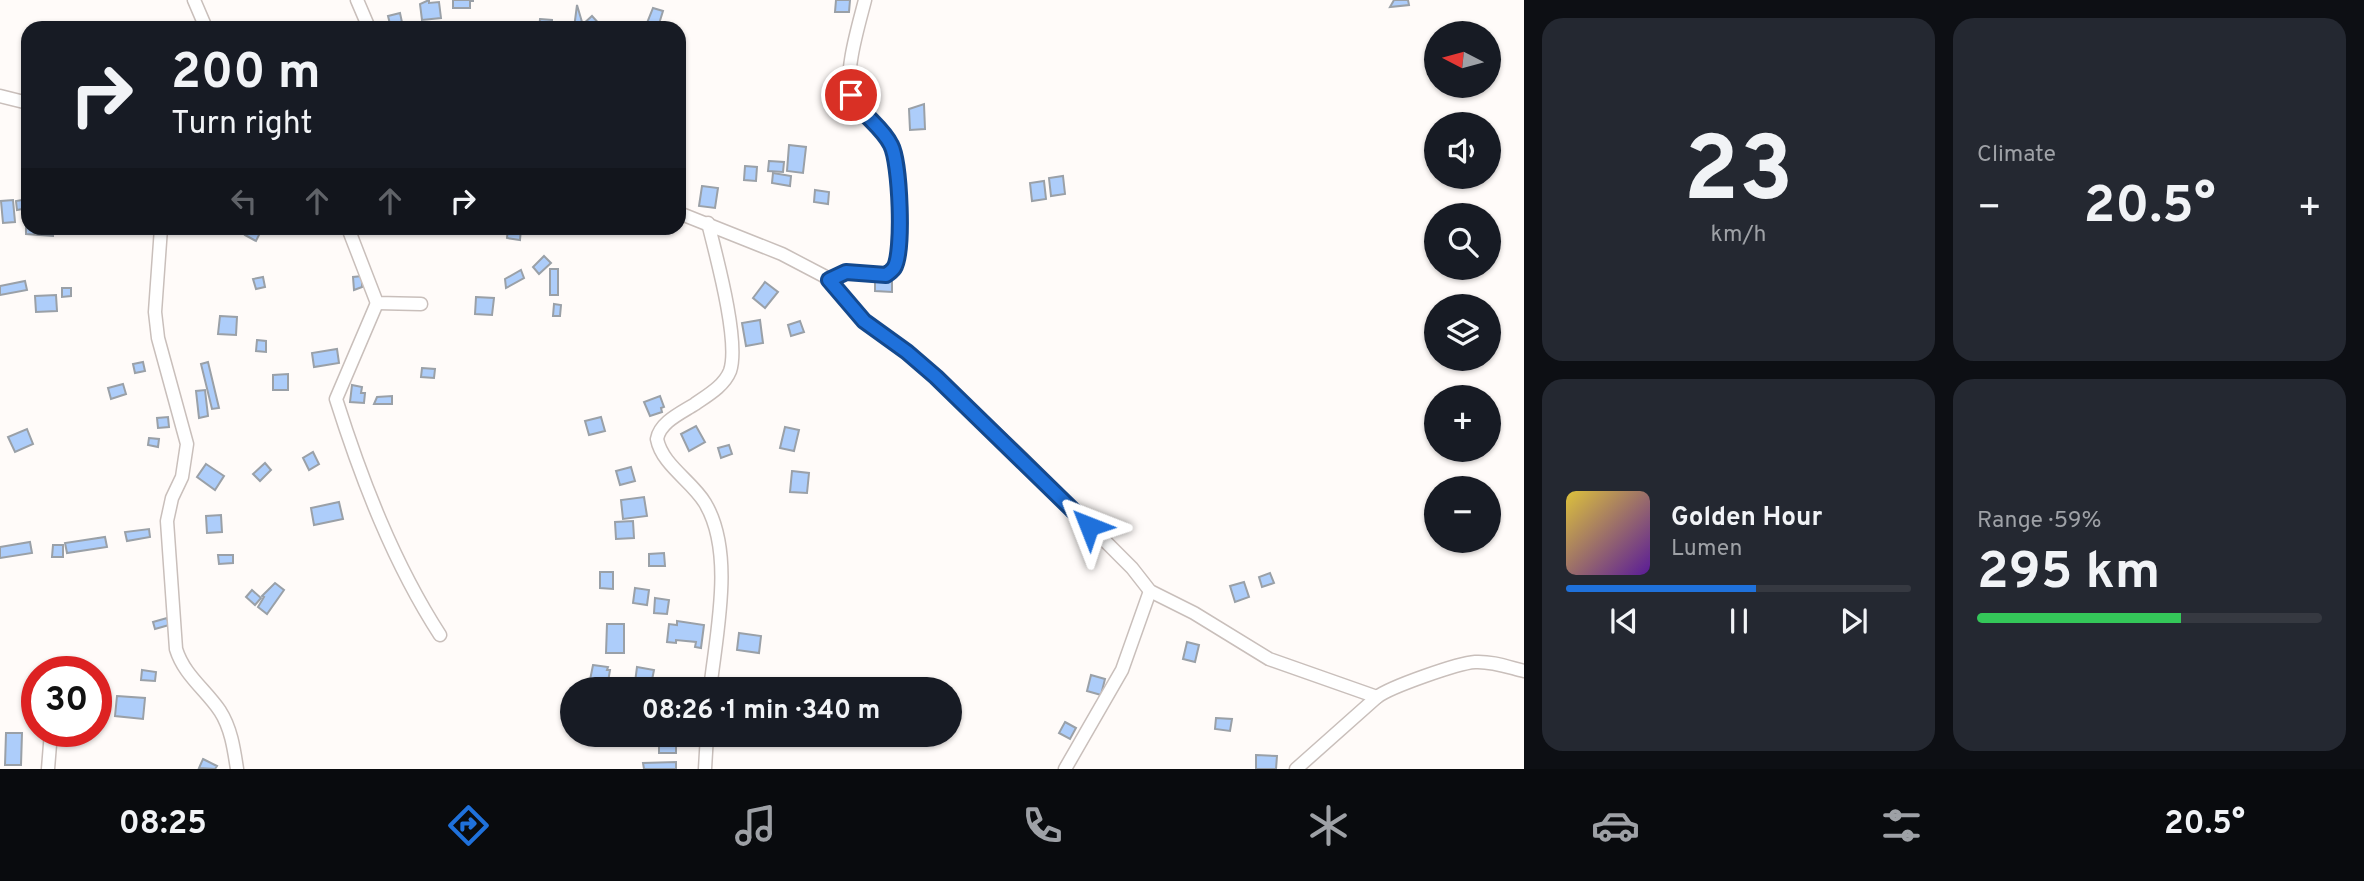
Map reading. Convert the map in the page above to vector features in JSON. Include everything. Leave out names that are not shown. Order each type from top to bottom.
[{"type":"street","points":[[194,0],[203,21]]},
{"type":"street","points":[[357,0],[366,21]]},
{"type":"street","points":[[829,280],[846,272],[886,275],[894,268],[898,258],[899,209],[894,151],[886,136],[856,106],[849,84],[865,0]]},
{"type":"street","points":[[0,96],[21,101]]},
{"type":"street","points":[[686,215],[801,263],[829,280],[864,321],[919,362],[1023,459],[1124,559],[1150,591],[1194,613],[1269,659],[1377,697]]},
{"type":"street","points":[[708,223],[727,309],[732,350],[730,372],[715,390],[664,425],[657,439],[663,455],[705,502],[719,539],[722,572],[711,677]]},
{"type":"street","points":[[160,235],[155,312],[158,338],[187,444],[183,477],[172,498],[167,521],[176,649],[183,667],[226,721],[237,769]]},
{"type":"street","points":[[351,235],[376,303],[336,400],[357,466],[418,602],[440,635]]},
{"type":"street","points":[[376,303],[421,304]]},
{"type":"street","points":[[1065,769],[1122,670],[1150,591]]},
{"type":"street","points":[[1296,769],[1377,697],[1397,686],[1472,662],[1503,665],[1524,671]]},
{"type":"street","points":[[48,769],[50,747]]},
{"type":"street","points":[[705,769],[706,747]]},
{"type":"building","points":[[429,0],[429,3],[439,2],[441,18],[422,20],[420,4]]},
{"type":"building","points":[[453,0],[473,1],[470,1],[470,8],[453,8]]},
{"type":"building","points":[[836,0],[850,0],[849,12],[835,12]]},
{"type":"building","points":[[1394,0],[1408,0],[1409,5],[1390,7]]},
{"type":"building","points":[[577,5],[582,21],[575,21]]},
{"type":"building","points":[[653,8],[663,11],[660,21],[648,21]]},
{"type":"building","points":[[400,13],[402,21],[389,21],[388,16]]},
{"type":"building","points":[[924,104],[925,129],[910,130],[909,109]]},
{"type":"building","points":[[789,145],[806,147],[803,173],[787,171]]},
{"type":"building","points":[[769,161],[784,162],[783,172],[768,171]]},
{"type":"building","points":[[745,166],[757,167],[756,181],[744,180]]},
{"type":"building","points":[[773,173],[791,176],[790,186],[772,183]]},
{"type":"building","points":[[1063,176],[1065,194],[1051,196],[1049,178]]},
{"type":"building","points":[[1044,181],[1046,199],[1032,201],[1030,183]]},
{"type":"building","points":[[702,186],[718,188],[715,208],[699,206]]},
{"type":"building","points":[[815,190],[829,192],[828,204],[814,202]]},
{"type":"building","points":[[13,200],[15,222],[3,223],[1,201]]},
{"type":"building","points":[[21,200],[21,209],[17,210],[16,201]]},
{"type":"building","points":[[245,235],[259,235],[256,241]]},
{"type":"building","points":[[507,235],[520,235],[520,240],[507,238]]},
{"type":"building","points":[[544,256],[551,263],[539,274],[533,267]]},
{"type":"building","points":[[550,269],[558,269],[558,295],[550,295]]},
{"type":"building","points":[[521,270],[524,278],[506,288],[505,279]]},
{"type":"building","points":[[362,276],[362,287],[354,290],[353,277]]},
{"type":"building","points":[[263,277],[265,287],[256,289],[253,279]]},
{"type":"building","points":[[875,279],[892,279],[892,292],[875,291]]},
{"type":"building","points":[[25,281],[27,290],[0,295],[0,286]]},
{"type":"building","points":[[765,282],[778,292],[765,308],[753,298]]},
{"type":"building","points":[[62,288],[71,288],[71,296],[62,297]]},
{"type":"building","points":[[56,295],[57,311],[36,312],[35,296]]},
{"type":"building","points":[[476,297],[494,298],[492,315],[475,314]]},
{"type":"building","points":[[554,304],[561,305],[560,316],[553,316]]},
{"type":"building","points":[[220,316],[237,317],[236,335],[218,334]]},
{"type":"building","points":[[760,320],[763,343],[746,346],[742,323]]},
{"type":"building","points":[[800,321],[804,332],[791,336],[788,325]]},
{"type":"building","points":[[257,340],[266,341],[266,352],[256,351]]},
{"type":"building","points":[[337,349],[339,363],[314,367],[312,353]]},
{"type":"building","points":[[143,362],[145,371],[135,373],[133,364]]},
{"type":"building","points":[[208,362],[219,408],[212,409],[201,364]]},
{"type":"building","points":[[422,368],[435,369],[434,378],[421,377]]},
{"type":"building","points":[[288,374],[288,390],[273,390],[273,375]]},
{"type":"building","points":[[123,384],[126,394],[111,399],[108,388]]},
{"type":"building","points":[[352,385],[362,387],[361,393],[365,393],[364,403],[350,402]]},
{"type":"building","points":[[205,390],[208,416],[199,418],[196,391]]},
{"type":"building","points":[[392,396],[392,404],[374,404],[377,397]]},
{"type":"building","points":[[660,396],[664,407],[661,408],[662,412],[650,416],[644,402]]},
{"type":"building","points":[[168,417],[169,427],[158,428],[157,418]]},
{"type":"building","points":[[601,417],[605,431],[589,435],[585,421]]},
{"type":"building","points":[[696,426],[705,442],[689,451],[681,434]]},
{"type":"building","points":[[785,427],[799,430],[794,451],[780,448]]},
{"type":"building","points":[[27,429],[33,444],[15,452],[8,437]]},
{"type":"building","points":[[149,438],[159,439],[158,447],[148,445]]},
{"type":"building","points":[[729,445],[732,454],[721,458],[718,448]]},
{"type":"building","points":[[313,452],[319,464],[309,470],[303,458]]},
{"type":"building","points":[[265,463],[271,470],[260,481],[253,474]]},
{"type":"building","points":[[206,464],[224,476],[215,490],[197,477]]},
{"type":"building","points":[[631,467],[635,481],[620,485],[616,471]]},
{"type":"building","points":[[792,471],[809,473],[807,493],[790,492]]},
{"type":"building","points":[[644,497],[647,516],[623,519],[621,500]]},
{"type":"building","points":[[339,502],[343,519],[314,525],[311,508]]},
{"type":"building","points":[[221,515],[222,532],[207,533],[206,516]]},
{"type":"building","points":[[633,521],[634,538],[616,539],[615,522]]},
{"type":"building","points":[[149,529],[150,537],[127,541],[125,532]]},
{"type":"building","points":[[105,537],[107,547],[67,553],[65,543]]},
{"type":"building","points":[[30,542],[32,553],[0,558],[0,547]]},
{"type":"building","points":[[53,545],[63,545],[63,557],[52,557]]},
{"type":"building","points":[[664,553],[665,566],[649,566],[649,554]]},
{"type":"building","points":[[218,555],[233,555],[233,563],[219,564]]},
{"type":"building","points":[[600,572],[613,572],[613,589],[600,588]]},
{"type":"building","points":[[1270,573],[1274,583],[1262,587],[1259,577]]},
{"type":"building","points":[[1244,582],[1249,597],[1235,602],[1230,586]]},
{"type":"building","points":[[275,583],[284,590],[267,614],[258,607],[264,597],[262,596]]},
{"type":"building","points":[[635,588],[649,590],[647,605],[633,603]]},
{"type":"building","points":[[252,590],[261,598],[255,605],[246,597]]},
{"type":"building","points":[[655,598],[669,600],[667,614],[654,613]]},
{"type":"building","points":[[167,618],[169,625],[155,629],[153,622]]},
{"type":"building","points":[[677,621],[704,625],[701,648],[695,647],[696,642],[667,642],[669,624],[677,625]]},
{"type":"building","points":[[607,624],[624,624],[624,653],[606,653]]},
{"type":"building","points":[[739,633],[761,636],[759,653],[737,650]]},
{"type":"building","points":[[1187,642],[1199,645],[1195,662],[1183,659]]},
{"type":"building","points":[[593,665],[608,667],[607,670],[610,670],[609,677],[591,677]]},
{"type":"building","points":[[637,667],[654,670],[653,677],[636,677]]},
{"type":"building","points":[[142,670],[156,672],[155,681],[141,680]]},
{"type":"building","points":[[1091,675],[1105,679],[1101,695],[1087,691]]},
{"type":"building","points":[[117,696],[145,698],[143,719],[115,716]]},
{"type":"building","points":[[1216,718],[1232,719],[1230,731],[1215,729]]},
{"type":"building","points":[[1065,722],[1076,728],[1070,739],[1059,733]]},
{"type":"building","points":[[6,733],[21,733],[21,765],[5,765]]},
{"type":"building","points":[[659,747],[676,747],[676,753],[659,753]]},
{"type":"building","points":[[1256,755],[1277,756],[1276,769],[1256,769]]},
{"type":"building","points":[[203,759],[217,766],[215,769],[199,768]]},
{"type":"building","points":[[676,762],[676,769],[644,769],[643,763]]},
{"type":"route","points":[[851,95],[856,106],[886,136],[894,151],[900,220],[898,258],[894,268],[886,275],[846,272],[829,280],[864,321],[936,377],[1089,526]]}]
